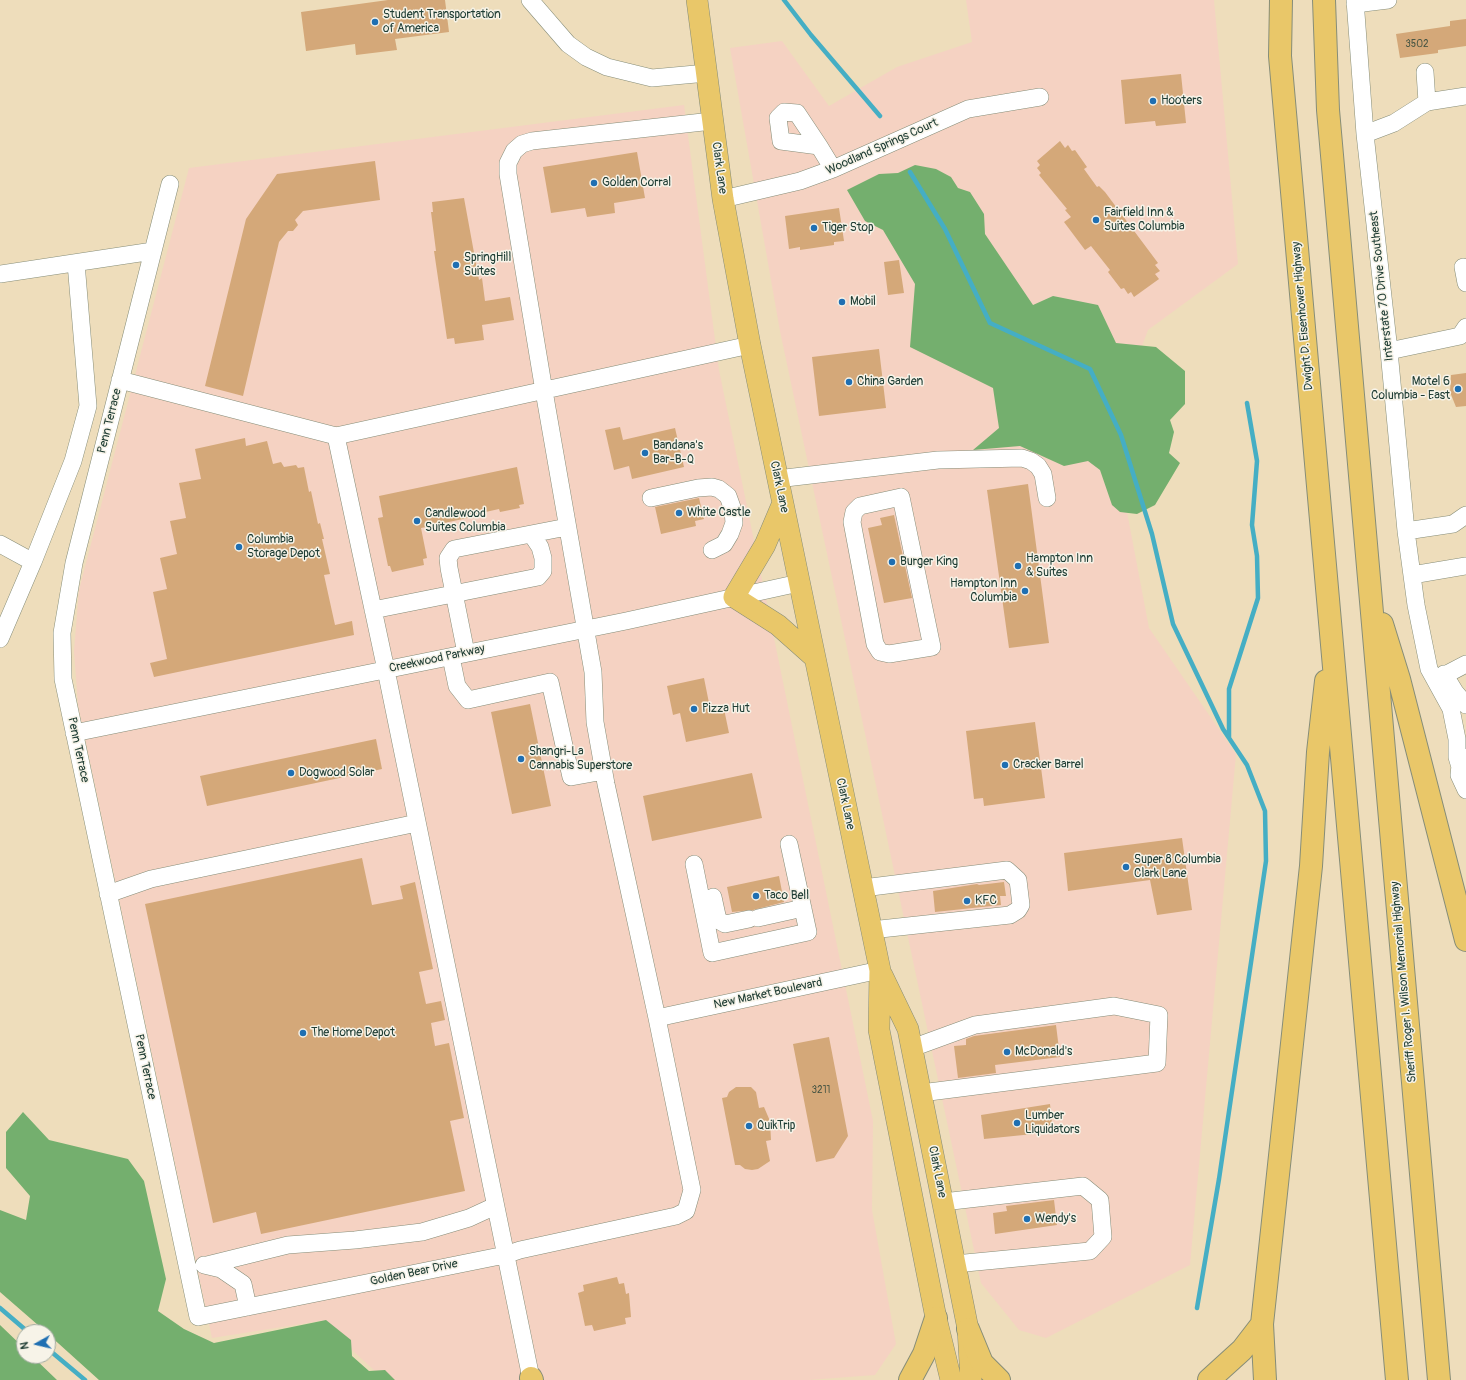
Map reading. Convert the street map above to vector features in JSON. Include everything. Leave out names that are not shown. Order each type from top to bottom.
[{"type":"highway","name":"Dwight D. Eisenhower Highway","points":[[1281,0],[1280,56],[1331,632]]},
{"type":"highway","points":[[1324,0],[1328,110],[1368,583],[1399,679],[1466,940]]},
{"type":"highway","name":"Sheriff Roger I. Wilson Memorial Highway","points":[[1368,583],[1439,1380]]},
{"type":"highway","points":[[1265,1380],[1262,1324],[1311,866],[1318,752],[1331,632]]},
{"type":"highway","points":[[1331,632],[1397,1380]]},
{"type":"highway","points":[[910,1380],[924,1354],[936,1318]]},
{"type":"highway","points":[[1209,1380],[1242,1350],[1262,1324]]},
{"type":"highway","points":[[968,1330],[982,1363],[999,1380]]},
{"type":"main road","name":"Clark Lane","points":[[696,0],[707,72],[723,199],[782,506],[880,970],[908,1029],[968,1330],[971,1380]]},
{"type":"main road","points":[[782,506],[765,545],[734,597],[778,624],[814,657]]},
{"type":"main road","name":"Clark Lane","points":[[880,970],[879,1030],[936,1318],[951,1380]]},
{"type":"street","points":[[530,0],[568,44],[586,57],[607,67],[652,78],[707,72]]},
{"type":"street","points":[[1355,2],[1388,0]]},
{"type":"street","name":"Interstate 70 Drive Southeast","points":[[1355,2],[1364,134],[1389,351],[1406,531],[1412,576],[1421,631],[1430,669],[1450,709],[1457,739],[1457,757],[1463,760],[1459,775],[1466,790]]},
{"type":"street","points":[[1425,72],[1427,102]]},
{"type":"street","points":[[1364,134],[1394,123],[1427,102],[1466,96]]},
{"type":"street","name":"Woodland Springs Court","points":[[723,199],[800,181],[833,169],[968,109],[1040,97]]},
{"type":"street","points":[[657,1018],[595,722],[593,672],[544,391],[508,174],[508,163],[514,151],[522,144],[532,141],[712,121]]},
{"type":"street","points":[[819,146],[833,169]]},
{"type":"street","name":"Penn Terrace","points":[[170,184],[74,563],[62,633],[63,679],[198,1317]]},
{"type":"street","points":[[0,274],[153,251]]},
{"type":"street","points":[[0,639],[33,562],[73,461],[88,406],[76,262]]},
{"type":"street","points":[[1389,351],[1460,336],[1466,327]]},
{"type":"street","points":[[120,380],[336,436],[750,345]]},
{"type":"street","points":[[336,436],[386,670],[531,1379]]},
{"type":"street","points":[[777,479],[938,460],[1022,458],[1031,461],[1038,466],[1043,474],[1047,498]]},
{"type":"street","points":[[651,498],[698,488],[712,487],[724,492],[728,496],[733,510],[734,523],[724,544],[712,550]]},
{"type":"street","points":[[901,497],[932,647],[889,654],[880,652],[875,644],[862,570],[852,522],[854,512],[860,506],[901,497]]},
{"type":"street","points":[[1406,531],[1453,524],[1466,515]]},
{"type":"street","points":[[567,527],[454,549],[448,558],[454,594],[458,655],[457,686],[468,700],[550,682],[571,777],[604,770]]},
{"type":"street","points":[[373,610],[538,577],[543,571],[543,558],[540,547],[532,535]]},
{"type":"street","points":[[0,544],[33,562]]},
{"type":"street","points":[[1412,576],[1466,566]]},
{"type":"street","name":"Creekwood Parkway","points":[[74,733],[585,628],[626,621],[799,583]]},
{"type":"street","name":"Interstate 70 Drive Southeast","points":[[1425,643],[1455,692],[1466,705]]},
{"type":"street","points":[[1445,675],[1466,664]]},
{"type":"street","points":[[108,894],[151,879],[417,823]]},
{"type":"street","points":[[789,844],[803,908],[808,932],[712,953],[699,863],[718,920],[725,924],[803,908]]},
{"type":"street","points":[[863,888],[1007,870],[1018,880],[1021,905],[1018,910],[1010,915],[871,930]]},
{"type":"street","name":"New Market Boulevard","points":[[657,1018],[880,970]]},
{"type":"street","points":[[912,1048],[975,1025],[1114,1006],[1159,1015],[1157,1063],[921,1093]]},
{"type":"street","name":"Golden Bear Drive","points":[[198,1317],[505,1255],[520,1250],[676,1216],[686,1211],[692,1190],[657,1018]]},
{"type":"street","points":[[943,1202],[1082,1186],[1100,1200],[1103,1237],[1090,1251],[955,1264]]},
{"type":"street","points":[[188,1269],[288,1245],[355,1240],[422,1232],[469,1218],[495,1206]]},
{"type":"street","points":[[207,1265],[221,1269],[243,1284],[248,1307]]},
{"type":"shaded area","points":[[966,0],[1214,0],[1238,264],[1148,330],[1111,428],[1149,628],[1236,754],[1190,1265],[1046,1338],[1019,1330],[981,1283],[780,331],[730,48],[782,41],[829,106],[897,67],[972,42]]},
{"type":"shaded area","points":[[684,105],[719,370],[873,1121],[872,1210],[896,1344],[875,1375],[808,1380],[385,1380],[320,1321],[212,1338],[78,705],[74,651],[79,590],[189,168]]},
{"type":"green space","points":[[915,165],[936,169],[951,177],[958,188],[970,192],[984,214],[985,234],[1033,305],[1053,296],[1098,305],[1116,343],[1156,347],[1185,371],[1185,404],[1170,420],[1174,432],[1169,453],[1180,463],[1155,505],[1137,514],[1120,512],[1112,505],[1100,470],[1088,461],[1064,466],[1020,446],[973,450],[999,428],[993,388],[910,347],[915,284],[883,230],[865,221],[847,190],[879,174],[898,173]]},
{"type":"green space","points":[[23,1112],[49,1140],[128,1159],[144,1181],[166,1279],[158,1311],[184,1329],[214,1343],[326,1320],[351,1340],[352,1356],[369,1371],[385,1370],[395,1380],[99,1380],[56,1341],[56,1324],[37,1324],[0,1292],[0,1210],[26,1220],[30,1196],[6,1168],[6,1132]]},
{"type":"green space","points":[[0,1325],[16,1340],[16,1364],[40,1364],[57,1380],[0,1380]]},
{"type":"building","name":"Student Transportation of America","points":[[388,0],[445,0],[449,32],[395,39],[397,50],[356,55],[355,44],[306,51],[301,12]]},
{"type":"building","points":[[1466,19],[1466,46],[1438,50],[1438,53],[1400,58],[1396,34],[1450,26],[1450,21]]},
{"type":"building","name":"Hooters","points":[[1181,74],[1186,123],[1156,126],[1155,121],[1125,124],[1121,80]]},
{"type":"building","name":"Fairfield Inn & Suites Columbia","points":[[1060,141],[1065,148],[1068,145],[1072,151],[1075,150],[1087,167],[1084,169],[1097,187],[1099,186],[1105,192],[1158,263],[1155,265],[1160,271],[1155,274],[1159,279],[1134,297],[1131,292],[1128,294],[1124,288],[1121,289],[1108,272],[1110,270],[1091,246],[1085,250],[1064,222],[1071,217],[1065,210],[1067,209],[1039,175],[1041,173],[1037,168],[1040,165],[1037,161]]},
{"type":"building","name":"Golden Corral","points":[[637,152],[645,198],[614,203],[615,213],[587,217],[585,208],[551,213],[543,167]]},
{"type":"building","points":[[375,161],[380,200],[303,211],[295,220],[298,225],[293,231],[288,231],[279,242],[243,396],[205,386],[246,219],[277,174]]},
{"type":"building","name":"SpringHill Suites","points":[[464,198],[479,280],[482,278],[485,301],[510,297],[514,320],[482,325],[484,340],[455,344],[454,338],[447,339],[434,251],[436,251],[431,212],[433,212],[432,202]]},
{"type":"building","name":"Tiger Stop","points":[[839,208],[844,241],[834,242],[834,245],[800,250],[800,247],[789,249],[785,216]]},
{"type":"building","points":[[899,260],[904,293],[888,295],[884,262]]},
{"type":"building","name":"China Garden","points":[[879,349],[886,408],[819,416],[812,357]]},
{"type":"building","name":"Motel 6 Columbia - East","points":[[1466,373],[1466,406],[1456,407],[1450,392],[1451,375]]},
{"type":"building","name":"Bandana's Bar-B-Q","points":[[620,427],[623,440],[675,428],[684,467],[632,479],[629,466],[614,470],[605,430]]},
{"type":"building","points":[[245,438],[246,446],[267,441],[273,464],[281,462],[284,467],[296,465],[298,468],[304,467],[309,492],[311,491],[318,524],[320,523],[324,539],[322,539],[330,574],[324,575],[335,625],[352,621],[354,635],[154,677],[150,663],[167,659],[153,592],[167,589],[160,558],[177,554],[170,521],[186,518],[179,483],[201,479],[195,449]]},
{"type":"building","name":"Candlewood Suites Columbia","points":[[517,467],[524,504],[519,505],[520,508],[500,512],[499,509],[472,515],[472,517],[421,528],[427,558],[423,559],[424,565],[392,572],[390,566],[388,566],[378,518],[383,517],[379,496]]},
{"type":"building","name":"Hampton Inn & Suites","points":[[1028,484],[1049,643],[1009,648],[987,490]]},
{"type":"building","name":"White Castle","points":[[699,498],[704,519],[695,521],[696,526],[661,534],[655,507]]},
{"type":"building","name":"Burger King","points":[[894,515],[912,598],[884,603],[868,528],[882,525],[880,518]]},
{"type":"building","name":"Pizza Hut","points":[[704,678],[709,703],[718,710],[724,709],[729,733],[686,742],[680,713],[673,715],[667,686]]},
{"type":"building","name":"Shangri-La Cannabis Superstore","points":[[530,704],[551,806],[512,814],[491,712]]},
{"type":"building","name":"Cracker Barrel","points":[[1035,722],[1045,798],[984,806],[983,798],[974,799],[966,731]]},
{"type":"building","name":"Dogwood Solar","points":[[376,739],[382,769],[207,806],[200,776]]},
{"type":"building","points":[[752,773],[762,818],[652,841],[643,796]]},
{"type":"building","name":"Super 8 Columbia Clark Lane","points":[[1182,838],[1192,910],[1157,915],[1150,880],[1068,891],[1064,853]]},
{"type":"building","name":"The Home Depot","points":[[362,858],[372,905],[403,899],[400,886],[415,882],[433,969],[419,972],[426,1004],[441,1001],[445,1020],[431,1023],[435,1046],[449,1043],[464,1118],[450,1121],[465,1191],[261,1234],[256,1212],[213,1223],[145,904]]},
{"type":"building","name":"Taco Bell","points":[[779,876],[784,902],[753,910],[732,912],[727,887]]},
{"type":"building","name":"KFC","points":[[1004,882],[1006,896],[1000,896],[1001,905],[935,912],[933,891],[977,884]]},
{"type":"building","name":"McDonald's","points":[[1056,1025],[1060,1057],[995,1065],[996,1073],[958,1078],[954,1046],[966,1045],[966,1039],[974,1036]]},
{"type":"building","name":"QuikTrip","points":[[829,1037],[848,1136],[834,1158],[816,1162],[793,1044]]},
{"type":"building","name":"QuikTrip","points":[[736,1087],[751,1087],[756,1092],[759,1108],[764,1107],[770,1121],[771,1140],[766,1141],[770,1161],[758,1169],[745,1169],[740,1165],[735,1165],[722,1098],[727,1097],[729,1092]]},
{"type":"building","name":"Lumber Liquidators","points":[[1050,1104],[1053,1132],[984,1139],[981,1115]]},
{"type":"building","name":"Wendy's","points":[[1054,1200],[1057,1225],[995,1234],[993,1213],[1007,1211],[1006,1206]]},
{"type":"building","points":[[617,1277],[619,1284],[624,1283],[626,1294],[629,1293],[631,1317],[625,1318],[626,1324],[594,1331],[592,1325],[585,1326],[578,1293],[584,1291],[583,1285]]},
{"type":"waterway","points":[[784,0],[811,35],[880,116]]},
{"type":"waterway","points":[[910,172],[945,229],[990,323],[1090,369],[1121,435],[1152,534],[1173,624],[1223,729],[1247,765],[1265,811],[1266,861],[1219,1179],[1197,1308]]},
{"type":"waterway","points":[[1229,738],[1229,689],[1258,598],[1257,556],[1252,525],[1257,461],[1247,403]]},
{"type":"waterway","points":[[0,1308],[19,1324]]},
{"type":"waterway","points":[[56,1356],[85,1380]]},
{"type":"place","name":"Student Transportation of America","points":[[375,22]]},
{"type":"place","name":"Hooters","points":[[1153,101]]},
{"type":"place","name":"Golden Corral","points":[[594,183]]},
{"type":"place","name":"Fairfield Inn & Suites Columbia","points":[[1096,220]]},
{"type":"place","name":"Tiger Stop","points":[[814,228]]},
{"type":"place","name":"SpringHill Suites","points":[[456,265]]},
{"type":"place","name":"Mobil","points":[[842,302]]},
{"type":"place","name":"China Garden","points":[[849,382]]},
{"type":"place","name":"Motel 6 Columbia - East","points":[[1458,389]]},
{"type":"place","name":"Bandana's Bar-B-Q","points":[[645,453]]},
{"type":"place","name":"White Castle","points":[[679,513]]},
{"type":"place","name":"Candlewood Suites Columbia","points":[[417,521]]},
{"type":"place","name":"Columbia Storage Depot","points":[[239,547]]},
{"type":"place","name":"Burger King","points":[[892,562]]},
{"type":"place","name":"Hampton Inn & Suites","points":[[1018,566]]},
{"type":"place","name":"Hampton Inn Columbia","points":[[1025,591]]},
{"type":"place","name":"Pizza Hut","points":[[694,709]]},
{"type":"place","name":"Shangri-La Cannabis Superstore","points":[[521,759]]},
{"type":"place","name":"Cracker Barrel","points":[[1005,765]]},
{"type":"place","name":"Dogwood Solar","points":[[291,773]]},
{"type":"place","name":"Super 8 Columbia Clark Lane","points":[[1126,867]]},
{"type":"place","name":"Taco Bell","points":[[756,896]]},
{"type":"place","name":"KFC","points":[[967,901]]},
{"type":"place","name":"The Home Depot","points":[[303,1033]]},
{"type":"place","name":"McDonald's","points":[[1007,1052]]},
{"type":"place","name":"Lumber Liquidators","points":[[1017,1123]]},
{"type":"place","name":"QuikTrip","points":[[749,1126]]},
{"type":"place","name":"Wendy's","points":[[1027,1219]]}]
